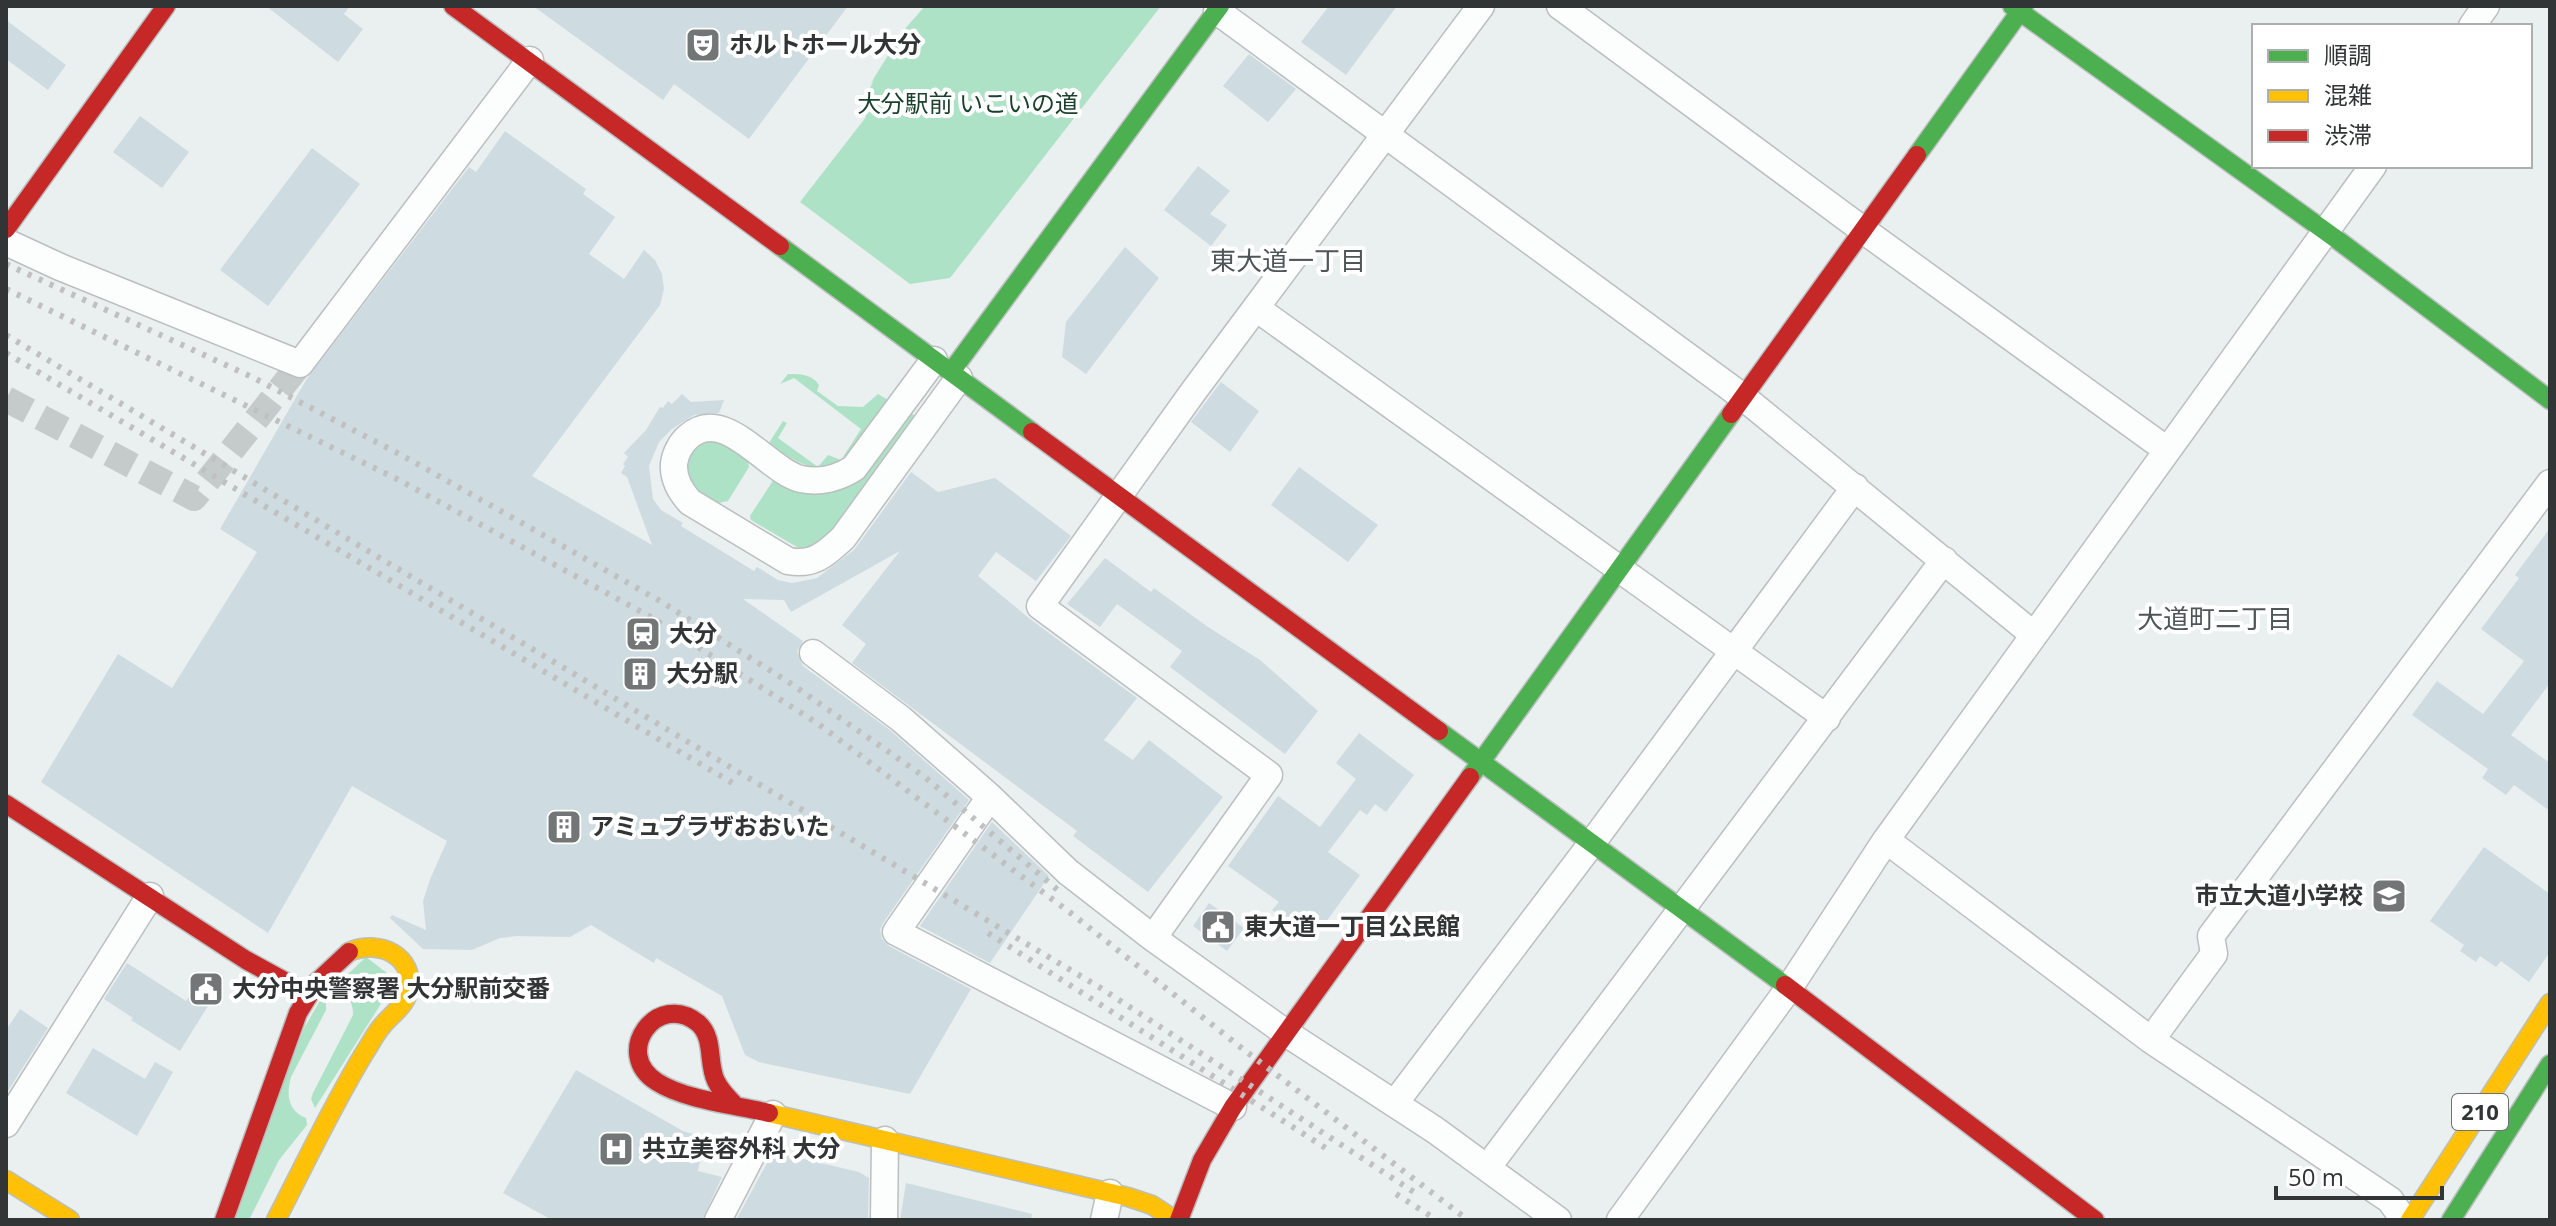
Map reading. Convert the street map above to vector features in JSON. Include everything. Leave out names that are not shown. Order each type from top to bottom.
[{"type":"main road","points":[[6,229],[166,6]]},
{"type":"main road","points":[[453,6],[1682,908],[2095,1220]]},
{"type":"main road","points":[[948,370],[1218,8]]},
{"type":"main road","points":[[735,1105],[716,1081],[707,1034],[692,1018],[672,1013],[661,1015],[643,1028],[638,1038],[638,1060],[652,1080],[735,1105],[1153,1204],[1177,1220],[1202,1160],[1233,1107],[2019,8],[2327,232],[2550,400]]},
{"type":"main road","points":[[6,804],[246,960],[308,994]]},
{"type":"main road","points":[[224,1220],[308,994],[333,962],[347,951],[375,947],[389,952],[401,961],[407,973],[409,985],[403,1004],[376,1033],[276,1220]]},
{"type":"main road","name":"210","points":[[2410,1220],[2550,1003]]},
{"type":"main road","name":"210","points":[[2451,1220],[2550,1064]]},
{"type":"main road","points":[[6,1180],[70,1220]]},
{"type":"street","points":[[1153,938],[1269,775],[1040,606],[1256,308],[1481,6]]},
{"type":"street","points":[[1560,6],[2167,450]]},
{"type":"street","points":[[2473,24],[2486,6]]},
{"type":"street","points":[[1218,8],[1743,397],[2034,635]]},
{"type":"street","points":[[6,242],[300,364],[530,60]]},
{"type":"street","points":[[1620,1220],[1789,988],[1886,840],[2372,168]]},
{"type":"street","points":[[1256,308],[1827,718]]},
{"type":"street","points":[[948,370],[843,538],[824,556],[800,564],[788,561],[690,502],[682,493],[674,473],[674,459],[688,437],[698,430],[710,429],[736,435],[769,461],[802,479],[824,480],[843,475],[854,468],[948,370]]},
{"type":"street","points":[[2151,1040],[2214,954],[2211,936],[2550,483]]},
{"type":"street","points":[[1395,1103],[1855,487]]},
{"type":"street","points":[[1487,1168],[1944,560]]},
{"type":"street","points":[[813,653],[901,719],[990,797],[1068,872],[1153,938],[1286,1033],[1395,1103],[1558,1220]]},
{"type":"street","points":[[990,797],[896,932],[1233,1107]]},
{"type":"street","points":[[1886,840],[2151,1040],[2390,1200],[2404,1220]]},
{"type":"street","points":[[6,1124],[150,896]]},
{"type":"street","points":[[718,1220],[773,1114]]},
{"type":"street","points":[[884,1220],[885,1140]]},
{"type":"street","points":[[1104,1220],[1110,1193]]},
{"type":"green space","name":"大分駅前 いこいの道","points":[[925,6],[1161,6],[950,278],[910,284],[800,202],[866,117],[862,107],[874,79],[869,86],[903,31]]},
{"type":"green space","points":[[788,374],[813,379],[819,385],[817,391],[838,406],[863,407],[878,394],[888,400],[850,452],[842,458],[861,429],[794,378],[780,384]]},
{"type":"green space","points":[[911,413],[918,418],[827,541],[802,550],[751,520],[750,516],[774,479],[867,472]]},
{"type":"green space","points":[[783,421],[787,423],[778,438],[817,466],[791,458],[769,443]]},
{"type":"green space","points":[[720,439],[747,455],[749,467],[728,501],[718,503],[696,490],[689,478],[688,465],[696,447]]},
{"type":"green space","points":[[828,455],[840,460],[825,467],[819,466]]},
{"type":"green space","points":[[366,957],[396,980],[315,1108],[311,1099],[313,1093],[353,1015],[345,977]]},
{"type":"green space","points":[[321,999],[326,1002],[326,1010],[291,1077],[289,1090],[292,1107],[306,1118],[307,1125],[279,1160],[249,1220],[231,1220],[304,1028]]},
{"type":"building","points":[[266,6],[350,6],[344,14],[363,29],[338,62]]},
{"type":"building","name":"ホルトホール大分","points":[[533,6],[848,6],[749,139],[674,84],[663,100]]},
{"type":"building","points":[[1329,6],[1397,6],[1346,75],[1301,42]]},
{"type":"building","points":[[6,20],[66,65],[48,90],[6,59]]},
{"type":"building","points":[[1249,54],[1296,89],[1268,122],[1223,86]]},
{"type":"building","points":[[140,116],[189,152],[162,188],[113,152]]},
{"type":"building","points":[[505,131],[586,189],[583,194],[615,217],[589,254],[624,279],[644,250],[655,260],[662,274],[664,289],[660,305],[532,476],[652,545],[627,477],[621,473],[628,457],[624,453],[668,401],[672,404],[682,394],[691,402],[724,400],[719,413],[694,415],[659,442],[649,466],[653,499],[661,510],[683,523],[681,526],[754,571],[757,567],[778,580],[792,583],[817,578],[854,550],[911,472],[938,492],[995,478],[1071,536],[1036,581],[996,552],[978,576],[1030,619],[1137,698],[1104,740],[1133,760],[1149,740],[1223,797],[1148,892],[1073,836],[1077,831],[852,663],[866,644],[842,625],[900,551],[791,612],[784,600],[743,599],[803,641],[797,652],[803,666],[891,731],[969,800],[880,930],[882,939],[889,946],[971,989],[910,1094],[759,1062],[745,1055],[722,996],[656,958],[654,963],[591,925],[570,937],[518,936],[500,938],[472,950],[423,949],[390,918],[392,915],[426,930],[423,901],[447,841],[352,786],[268,933],[41,782],[118,654],[172,688],[257,552],[220,529],[306,380],[469,167],[476,172]]},
{"type":"building","points":[[312,148],[360,184],[268,306],[220,270]]},
{"type":"building","points":[[1198,166],[1230,191],[1210,214],[1227,225],[1211,246],[1164,210]]},
{"type":"building","points":[[1125,247],[1159,278],[1086,374],[1062,357],[1066,322]]},
{"type":"building","points":[[1221,382],[1259,411],[1230,452],[1191,422]]},
{"type":"building","points":[[1299,467],[1378,525],[1348,562],[1271,505]]},
{"type":"building","points":[[2550,528],[2550,683],[2511,735],[2550,763],[2550,811],[2514,785],[2506,795],[2482,778],[2488,769],[2412,715],[2437,681],[2483,714],[2524,661],[2481,629],[2519,578],[2515,575]]},
{"type":"building","points":[[1105,558],[1151,592],[1154,588],[1260,660],[1318,711],[1285,754],[1170,667],[1182,651],[1117,604],[1100,627],[1067,604]]},
{"type":"building","points":[[1359,733],[1414,775],[1386,812],[1375,804],[1367,815],[1360,810],[1328,852],[1360,875],[1313,940],[1272,910],[1279,902],[1228,866],[1278,796],[1320,827],[1356,779],[1336,763]]},
{"type":"building","points":[[992,822],[1049,876],[990,963],[920,926]]},
{"type":"building","points":[[2484,847],[2550,894],[2550,952],[2529,982],[2501,961],[2496,967],[2480,956],[2476,962],[2460,951],[2464,945],[2430,921]]},
{"type":"building","name":"東大道一丁目公民館","points":[[1209,903],[1244,928],[1227,951],[1193,926]]},
{"type":"building","points":[[127,963],[186,1001],[203,974],[221,985],[180,1051],[104,999]]},
{"type":"building","points":[[20,1009],[48,1028],[6,1094],[6,1030]]},
{"type":"building","points":[[93,1048],[145,1079],[155,1062],[173,1072],[137,1136],[66,1093]]},
{"type":"building","points":[[576,1070],[683,1131],[705,1137],[698,1171],[722,1177],[702,1220],[552,1220],[503,1193]]},
{"type":"building","points":[[773,1152],[859,1172],[869,1178],[868,1220],[736,1220]]},
{"type":"building","points":[[906,1183],[1032,1214],[1031,1220],[900,1220]]},
{"type":"tunnel","points":[[6,399],[194,498],[300,364]]},
{"type":"railway","points":[[6,264],[252,377],[405,457],[660,601],[790,683],[926,778],[1059,891]]},
{"type":"railway","points":[[6,289],[397,479],[649,616],[817,723],[1072,914],[1468,1220]]},
{"type":"railway","points":[[6,335],[1099,987],[1417,1194]]},
{"type":"railway","points":[[6,353],[736,785]]},
{"type":"railway","points":[[988,933],[1332,1152]]},
{"type":"railway","points":[[1396,1194],[1437,1220]]},
{"type":"traffic: fast","points":[[951,372],[1220,6]]},
{"type":"traffic: fast","points":[[2012,6],[2339,241],[2550,400]]},
{"type":"traffic: fast","points":[[1917,155],[2024,6]]},
{"type":"traffic: fast","points":[[780,246],[1032,432]]},
{"type":"traffic: fast","points":[[1470,777],[1731,414]]},
{"type":"traffic: fast","points":[[1439,731],[1785,985]]},
{"type":"traffic: fast","points":[[2451,1220],[2550,1064]]},
{"type":"traffic: slow","points":[[276,1220],[353,1072],[377,1032],[400,1007],[408,993],[407,969],[393,953],[372,948],[349,952]]},
{"type":"traffic: slow","points":[[2410,1220],[2550,1003]]},
{"type":"traffic: slow","points":[[769,1113],[1128,1197],[1152,1205],[1175,1220]]},
{"type":"traffic: slow","points":[[6,1180],[70,1220]]},
{"type":"traffic: jam","points":[[6,229],[166,6]]},
{"type":"traffic: jam","points":[[453,6],[780,246]]},
{"type":"traffic: jam","points":[[1731,414],[1917,155]]},
{"type":"traffic: jam","points":[[1032,432],[1439,731]]},
{"type":"traffic: jam","points":[[1179,1220],[1202,1160],[1233,1107],[1470,777]]},
{"type":"traffic: jam","points":[[6,804],[246,960],[308,994]]},
{"type":"traffic: jam","points":[[224,1220],[298,1013],[317,982],[349,952]]},
{"type":"traffic: jam","points":[[1785,985],[2095,1220]]},
{"type":"traffic: jam","points":[[735,1105],[716,1081],[707,1036],[698,1023],[683,1015],[668,1014],[645,1029],[639,1042],[638,1056],[644,1070],[657,1082],[696,1098],[769,1113]]},
{"type":"place","name":"ホルトホール大分","points":[[703,45]]},
{"type":"place","name":"大分","points":[[643,634]]},
{"type":"place","name":"大分駅","points":[[640,674]]},
{"type":"place","name":"アミュプラザおおいた","points":[[564,827]]},
{"type":"place","name":"市立大道小学校","points":[[2389,896]]},
{"type":"place","name":"東大道一丁目公民館","points":[[1218,927]]},
{"type":"place","name":"大分中央警察署 大分駅前交番","points":[[206,989]]},
{"type":"place","name":"共立美容外科 大分","points":[[616,1149]]},
{"type":"district","name":"東大道一丁目","points":[[1288,261]]},
{"type":"district","name":"大道町二丁目","points":[[2215,619]]}]
